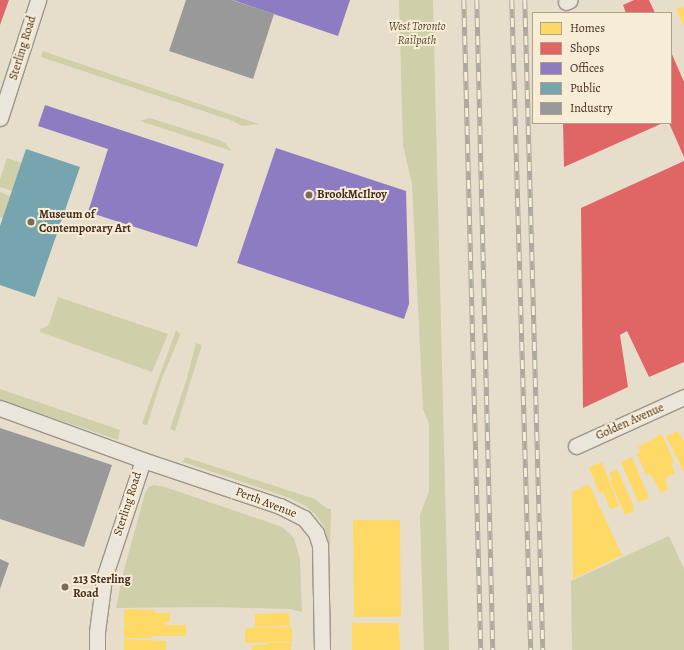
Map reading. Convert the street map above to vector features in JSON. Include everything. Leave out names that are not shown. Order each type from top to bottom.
[{"type":"street","name":"Sterling Road","points":[[0,118],[38,0]]},
{"type":"street","name":"Golden Avenue","points":[[576,446],[684,397]]},
{"type":"street","name":"Sterling Road","points":[[0,408],[143,460],[104,578],[97,632],[97,650]]},
{"type":"street","name":"Perth Avenue","points":[[143,460],[280,506],[293,511],[308,522],[320,545],[320,631],[322,650]]},
{"type":"green space","name":"West Toronto Railpath","points":[[399,0],[433,0],[449,650],[424,650],[420,515],[429,491],[429,424],[423,409],[412,184],[403,145]]},
{"type":"green space","points":[[43,51],[259,124],[242,126],[230,120],[41,57]]},
{"type":"green space","points":[[150,118],[219,140],[225,143],[232,151],[140,121]]},
{"type":"green space","points":[[7,158],[22,163],[12,191],[0,187],[0,179]]},
{"type":"green space","points":[[0,192],[10,196],[3,218],[0,217]]},
{"type":"green space","points":[[58,297],[168,334],[152,372],[40,332],[40,329],[49,324]]},
{"type":"green space","points":[[176,330],[180,334],[179,338],[162,378],[147,425],[142,424]]},
{"type":"green space","points":[[196,343],[202,345],[175,431],[170,429],[186,381]]},
{"type":"green space","points":[[0,389],[120,430],[118,440],[0,400]]},
{"type":"green space","points":[[185,457],[315,499],[326,508],[331,509],[330,550],[324,526],[315,514],[304,505],[287,497],[183,462]]},
{"type":"green space","points":[[154,485],[165,487],[265,521],[282,527],[288,532],[294,538],[300,559],[302,612],[290,609],[211,607],[116,608],[124,570],[145,493],[149,487]]},
{"type":"green space","points":[[669,536],[684,569],[684,650],[572,650],[571,581]]},
{"type":"building: Homes","points":[[684,6],[684,27],[676,9]]},
{"type":"building: Homes","points":[[678,431],[684,441],[684,472],[666,436]]},
{"type":"building: Homes","points":[[662,434],[674,462],[671,463],[675,473],[665,478],[668,489],[661,493],[650,473],[646,475],[637,454],[641,452],[638,447]]},
{"type":"building: Homes","points":[[632,457],[649,498],[638,502],[621,462]]},
{"type":"building: Homes","points":[[602,462],[619,506],[610,509],[603,491],[599,493],[589,467]]},
{"type":"building: Homes","points":[[617,469],[634,507],[632,508],[634,511],[625,515],[610,480],[612,479],[609,473]]},
{"type":"building: Homes","points":[[589,484],[622,555],[573,579],[572,492]]},
{"type":"building: Homes","points":[[353,520],[400,520],[401,617],[354,617]]},
{"type":"building: Homes","points":[[124,610],[155,610],[155,613],[170,613],[170,622],[165,622],[165,625],[186,625],[186,636],[124,638],[124,625],[129,625],[124,624]]},
{"type":"building: Homes","points":[[289,613],[290,626],[255,627],[255,614]]},
{"type":"building: Homes","points":[[352,623],[399,623],[400,650],[352,650]]},
{"type":"building: Homes","points":[[292,627],[292,642],[245,643],[245,628]]},
{"type":"building: Homes","points":[[124,639],[166,641],[166,650],[124,650]]},
{"type":"building: Homes","points":[[268,643],[291,643],[291,650],[252,650],[252,645],[266,645]]},
{"type":"building: Shops","points":[[0,0],[9,0],[0,25]]},
{"type":"building: Shops","points":[[634,0],[649,0],[655,12],[626,12],[623,5]]},
{"type":"building: Shops","points":[[672,54],[684,82],[684,157],[669,124],[672,124]]},
{"type":"building: Shops","points":[[563,124],[661,124],[564,167]]},
{"type":"building: Shops","points":[[684,161],[684,362],[649,377],[627,331],[620,335],[628,387],[583,408],[581,208]]},
{"type":"building: Offices","points":[[233,0],[350,0],[338,36]]},
{"type":"building: Offices","points":[[45,105],[224,164],[197,247],[88,212],[108,149],[38,126]]},
{"type":"building: Offices","points":[[276,148],[406,191],[409,304],[404,319],[237,263]]},
{"type":"building: Public","name":"Museum of Contemporary Art","points":[[26,149],[80,167],[35,297],[0,285],[0,226]]},
{"type":"building: Industry","points":[[186,0],[232,0],[274,14],[253,79],[169,51]]},
{"type":"building: Industry","points":[[0,428],[112,465],[84,547],[0,519]]},
{"type":"building: Industry","points":[[0,559],[9,563],[0,589]]},
{"type":"railway","points":[[464,0],[481,650]]},
{"type":"railway","points":[[477,0],[493,650]]},
{"type":"railway","points":[[512,0],[531,650]]},
{"type":"railway","points":[[525,0],[543,650]]},
{"type":"place","name":"BrookMcIlroy","points":[[309,195]]},
{"type":"place","name":"Museum of Contemporary Art","points":[[31,222]]},
{"type":"place","name":"213 Sterling Road","points":[[65,587]]}]
